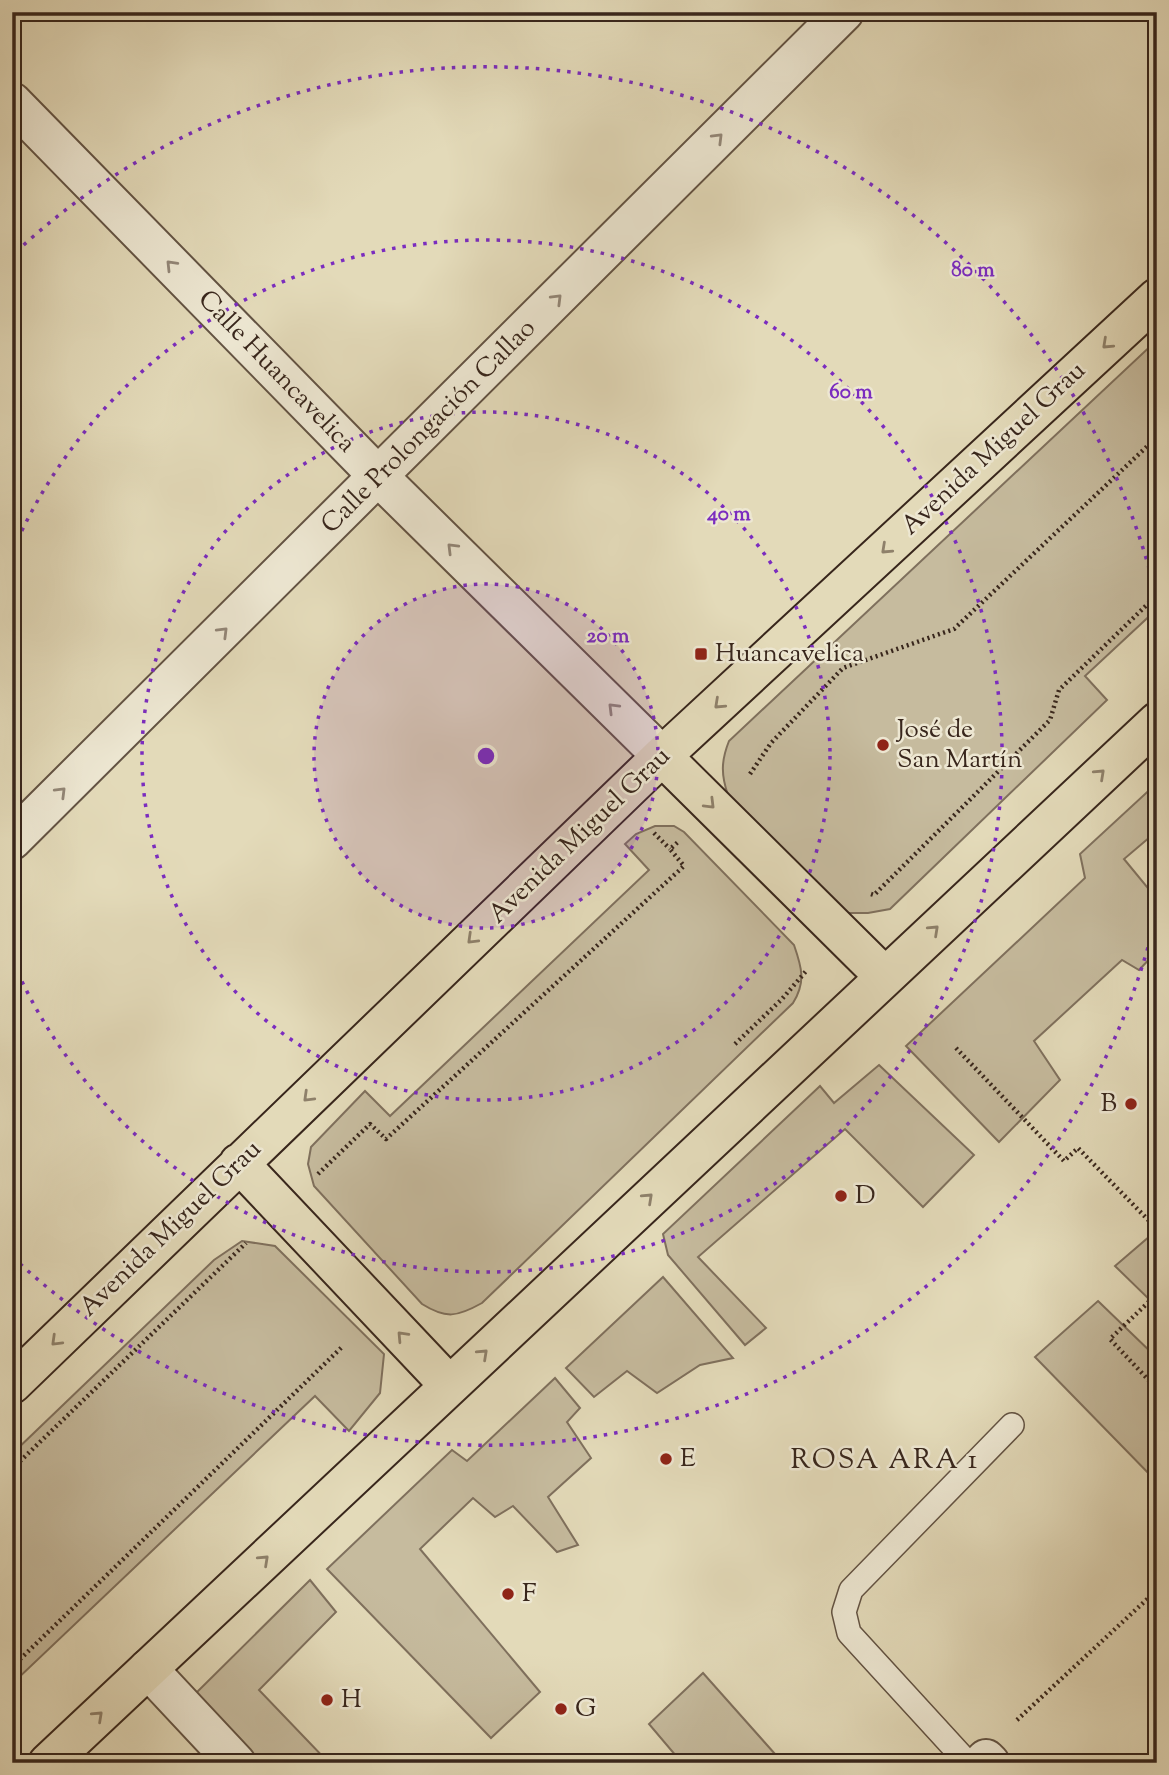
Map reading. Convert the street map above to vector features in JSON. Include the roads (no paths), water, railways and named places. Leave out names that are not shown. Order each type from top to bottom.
[{"type":"main road","name":"Avenida Miguel Grau","points":[[12,1384],[662,756],[1157,298]]},
{"type":"main road","points":[[48,1763],[1157,722]]},
{"type":"main road","points":[[662,756],[884,976]]},
{"type":"main road","points":[[239,1163],[449,1385]]},
{"type":"street","name":"Calle Prolongación Callao","points":[[12,840],[844,12]]},
{"type":"street","name":"Calle Huancavelica","points":[[12,102],[379,477],[662,756]]},
{"type":"street","points":[[148,1669],[236,1763]]},
{"type":"lane","points":[[981,1762],[849,1633],[845,1612],[851,1590],[1012,1426]]},
{"type":"place","name":"Huancavelica","points":[[701,654]]},
{"type":"place","name":"José de San Martín","points":[[883,745]]},
{"type":"place","name":"B","points":[[1131,1104]]},
{"type":"place","name":"D","points":[[841,1196]]},
{"type":"place","name":"E","points":[[666,1459]]},
{"type":"place","name":"F","points":[[508,1594]]},
{"type":"place","name":"H","points":[[327,1700]]},
{"type":"place","name":"G","points":[[561,1709]]},
{"type":"district","name":"ROSA ARA 1","points":[[885,1461]]}]
